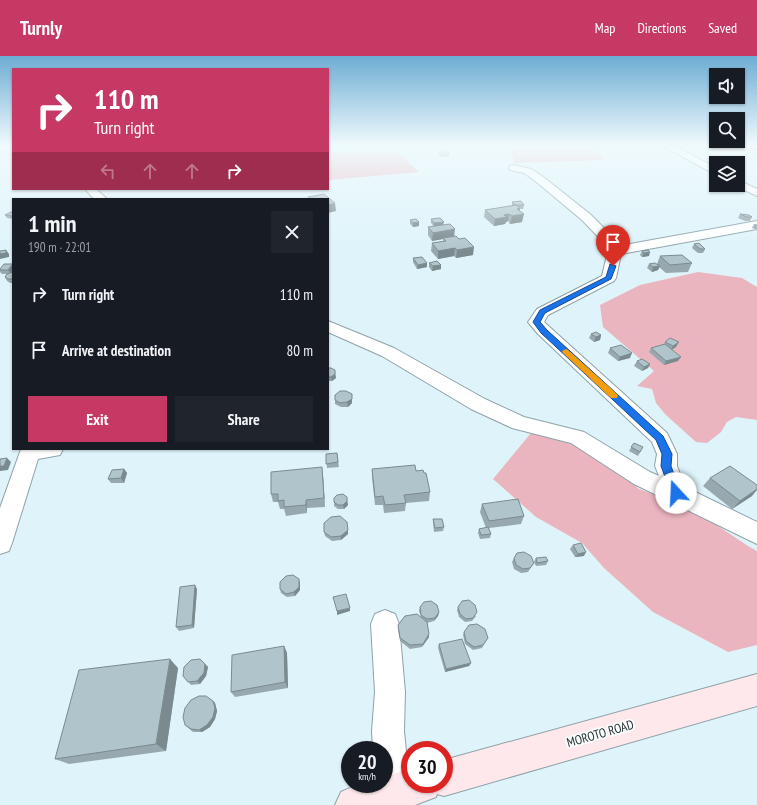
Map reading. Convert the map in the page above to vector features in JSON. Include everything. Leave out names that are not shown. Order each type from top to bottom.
[{"type":"main road","name":"MOROTO ROAD","points":[[453,775],[757,690]]},
{"type":"main road","points":[[354,805],[401,790]]},
{"type":"street","points":[[542,181],[586,217],[609,241],[615,251],[609,278],[542,312],[536,322],[549,336],[660,438],[667,454],[666,466],[676,493]]},
{"type":"street","points":[[745,187],[757,193]]},
{"type":"street","points":[[91,190],[100,198]]},
{"type":"street","points":[[615,251],[757,225]]},
{"type":"street","points":[[329,326],[388,352],[478,404],[518,423],[577,437],[642,478],[676,493],[757,534]]},
{"type":"street","points":[[0,543],[30,452],[45,450]]},
{"type":"street","points":[[385,624],[390,692],[388,731],[401,768]]},
{"type":"shaded area","points":[[698,272],[742,278],[757,287],[757,420],[736,417],[727,422],[721,432],[707,443],[696,442],[666,415],[656,403],[652,389],[637,386],[654,371],[603,327],[600,305],[640,285]]},
{"type":"shaded area","points":[[531,433],[572,444],[613,467],[639,489],[675,502],[709,520],[757,551],[757,645],[728,652],[653,612],[604,568],[582,543],[536,517],[493,479]]},
{"type":"building","points":[[324,194],[329,198],[309,198],[308,197]]},
{"type":"building","points":[[329,198],[335,203],[329,205]]},
{"type":"building","points":[[521,201],[524,205],[515,205],[512,202]]},
{"type":"building","points":[[516,205],[520,208],[517,209],[524,214],[512,216],[509,214],[504,215],[507,217],[495,219],[485,210]]},
{"type":"building","points":[[11,212],[12,212],[12,216],[5,215]]},
{"type":"building","points":[[740,214],[749,215],[752,217],[747,217]]},
{"type":"building","points":[[440,218],[444,222],[434,223],[431,219]]},
{"type":"building","points":[[416,219],[419,222],[413,223],[410,220]]},
{"type":"building","points":[[450,224],[455,229],[433,233],[428,227]]},
{"type":"building","points":[[456,236],[459,239],[465,238],[474,247],[438,251],[432,243],[446,241],[443,238]]},
{"type":"building","points":[[699,243],[705,249],[700,249],[694,244]]},
{"type":"building","points":[[6,250],[6,253],[0,254],[0,251]]},
{"type":"building","points":[[648,250],[650,252],[644,253],[642,251]]},
{"type":"building","points":[[682,255],[692,263],[670,265],[660,256]]},
{"type":"building","points":[[422,257],[427,263],[418,265],[413,258]]},
{"type":"building","points":[[437,261],[441,265],[433,266],[429,263]]},
{"type":"building","points":[[655,263],[660,266],[653,267],[649,264]]},
{"type":"building","points":[[4,264],[12,264],[8,270],[0,269]]},
{"type":"building","points":[[12,272],[12,279],[5,277],[7,274]]},
{"type":"building","points":[[596,332],[601,335],[596,337],[591,334]]},
{"type":"building","points":[[670,338],[679,342],[673,346],[665,342]]},
{"type":"building","points":[[665,344],[681,357],[666,361],[651,348]]},
{"type":"building","points":[[621,345],[632,353],[620,357],[610,348]]},
{"type":"building","points":[[642,359],[650,364],[644,367],[637,361]]},
{"type":"building","points":[[329,368],[335,370],[335,374],[329,377]]},
{"type":"building","points":[[340,391],[346,391],[352,394],[352,399],[347,402],[340,403],[335,400],[335,395]]},
{"type":"building","points":[[634,443],[643,447],[640,452],[631,447]]},
{"type":"building","points":[[337,453],[338,462],[326,464],[326,454]]},
{"type":"building","points":[[7,458],[4,466],[0,466],[0,459]]},
{"type":"building","points":[[415,465],[416,471],[423,470],[424,473],[426,473],[430,492],[404,495],[406,503],[385,505],[383,496],[375,497],[372,469]]},
{"type":"building","points":[[730,466],[757,485],[757,489],[740,501],[710,478]]},
{"type":"building","points":[[322,467],[324,498],[306,500],[306,505],[284,507],[284,500],[278,501],[278,494],[271,494],[271,472]]},
{"type":"building","points":[[124,469],[121,478],[108,479],[112,470]]},
{"type":"building","points":[[343,494],[347,497],[347,501],[343,505],[338,505],[334,502],[334,498],[337,495]]},
{"type":"building","points":[[518,499],[524,516],[489,521],[482,504]]},
{"type":"building","points":[[340,516],[347,522],[348,530],[341,536],[331,537],[324,532],[324,523],[331,517]]},
{"type":"building","points":[[433,519],[442,519],[444,527],[435,528]]},
{"type":"building","points":[[488,527],[491,534],[481,535],[479,529]]},
{"type":"building","points":[[581,543],[586,552],[578,554],[573,545]]},
{"type":"building","points":[[524,552],[531,556],[534,563],[530,568],[523,569],[516,565],[514,558],[517,553]]},
{"type":"building","points":[[546,557],[548,561],[537,563],[536,558]]},
{"type":"building","points":[[293,575],[299,579],[299,587],[294,592],[286,594],[280,589],[280,582],[286,576]]},
{"type":"building","points":[[195,585],[192,625],[176,627],[180,587]]},
{"type":"building","points":[[346,594],[350,608],[337,611],[333,597]]},
{"type":"building","points":[[469,600],[475,605],[477,612],[473,618],[466,619],[460,614],[458,607],[462,601]]},
{"type":"building","points":[[431,601],[437,605],[439,612],[435,618],[427,619],[421,615],[420,607],[424,602]]},
{"type":"building","points":[[417,614],[427,622],[429,634],[423,644],[410,645],[400,638],[398,625],[405,616]]},
{"type":"building","points":[[477,624],[485,629],[488,638],[483,645],[474,647],[466,641],[464,632],[469,625]]},
{"type":"building","points":[[462,639],[471,663],[446,669],[439,644]]},
{"type":"building","points":[[284,646],[285,682],[231,692],[232,655]]},
{"type":"building","points":[[170,659],[156,744],[55,759],[79,670]]},
{"type":"building","points":[[200,659],[205,664],[204,673],[197,681],[188,682],[183,676],[184,667],[191,660]]},
{"type":"building","points":[[199,696],[206,696],[213,701],[215,708],[213,717],[207,725],[199,730],[191,729],[185,725],[183,717],[185,708],[191,700]]},
{"type":"slow traffic","points":[[566,351],[614,396]]},
{"type":"route","points":[[613,266],[609,278],[542,312],[536,322],[660,438],[667,454],[666,466],[676,493]]}]
